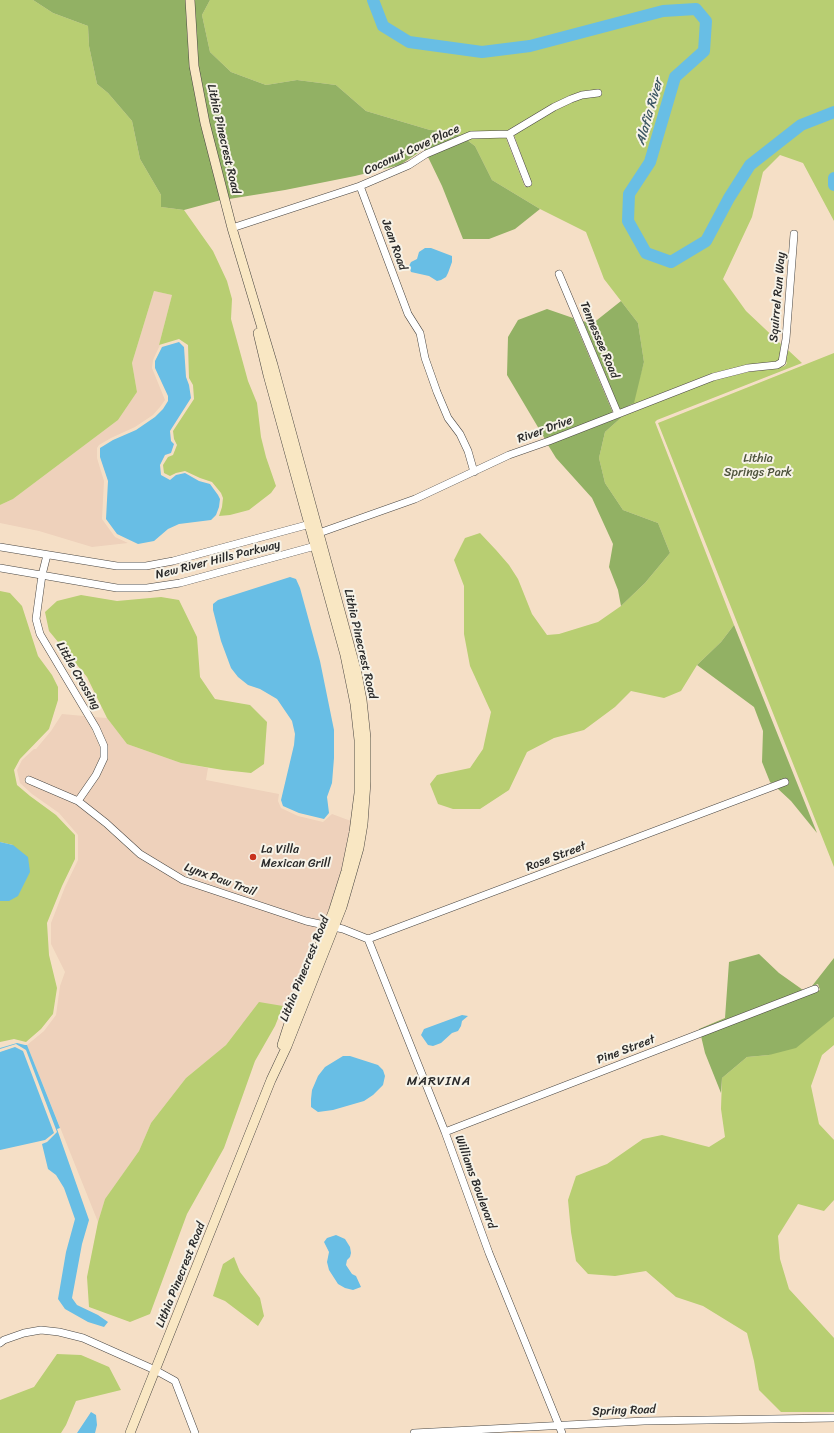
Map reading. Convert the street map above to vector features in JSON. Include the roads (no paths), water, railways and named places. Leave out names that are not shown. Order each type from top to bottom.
[{"type":"main road","name":"Lithia Pinecrest Road","points":[[130,1433],[271,1080],[287,1046],[354,868],[363,824],[366,782],[366,738],[362,700],[357,674],[319,545],[273,365],[232,228],[205,123],[199,94],[192,42],[190,0]]},
{"type":"main road","name":"Lithia Pinecrest Road","points":[[313,523],[319,533],[319,545]]},
{"type":"street","name":"Coconut Cove Place","points":[[232,228],[360,186],[409,165],[426,154],[471,135],[509,134],[554,107],[571,99],[582,95],[598,93]]},
{"type":"street","points":[[509,134],[528,183]]},
{"type":"street","name":"Jean Road","points":[[360,186],[408,312],[420,334],[425,358],[436,392],[448,418],[460,434],[468,451],[474,472]]},
{"type":"street","name":"Squirrel Run Way","points":[[782,362],[786,339],[794,234]]},
{"type":"street","name":"Tennessee Road","points":[[559,274],[618,414]]},
{"type":"street","name":"River Drive","points":[[319,533],[415,499],[509,455],[713,377],[748,368],[777,365],[782,362]]},
{"type":"street","name":"New River Hills Parkway","points":[[0,547],[117,566],[146,566],[173,561],[313,523]]},
{"type":"street","name":"New River Hills Parkway","points":[[0,568],[117,588],[147,588],[180,583],[319,545]]},
{"type":"street","name":"Little Crossing","points":[[47,555],[42,575],[36,620],[40,634],[96,728],[104,746],[104,758],[96,776],[78,801]]},
{"type":"street","name":"Lynx Paw Trail","points":[[29,780],[78,801],[106,823],[140,854],[183,880],[306,921],[331,926]]},
{"type":"street","name":"Rose Street","points":[[368,939],[785,782]]},
{"type":"street","points":[[331,926],[368,939]]},
{"type":"street","name":"Williams Boulevard","points":[[368,939],[445,1132],[489,1252],[562,1433]]},
{"type":"street","name":"Pine Street","points":[[445,1132],[815,988]]},
{"type":"street","points":[[0,1343],[4,1340],[24,1333],[41,1330],[59,1332],[83,1338],[156,1370],[175,1380],[195,1433]]},
{"type":"street","name":"Spring Road","points":[[414,1433],[710,1419],[834,1418]]},
{"type":"water","points":[[425,248],[431,248],[452,256],[452,262],[446,277],[437,281],[429,276],[411,272],[409,266],[411,262],[417,259],[419,252]]},
{"type":"water","points":[[179,342],[184,347],[186,377],[191,398],[170,431],[171,441],[174,444],[171,453],[165,455],[160,465],[161,475],[170,480],[176,475],[185,473],[199,481],[210,484],[220,499],[219,507],[216,515],[211,520],[179,524],[168,529],[154,541],[138,544],[117,534],[106,519],[108,481],[100,457],[100,448],[113,440],[136,430],[155,417],[163,409],[168,401],[168,396],[155,368],[155,361],[162,347]]},
{"type":"water","points":[[290,577],[296,579],[300,588],[320,661],[334,730],[332,783],[327,797],[329,813],[324,819],[299,813],[283,806],[281,800],[294,745],[295,734],[292,721],[277,699],[260,689],[248,685],[238,677],[231,668],[221,641],[213,610],[213,604],[218,600]]},
{"type":"water","points":[[0,842],[13,845],[28,857],[30,872],[18,896],[9,901],[0,901]]},
{"type":"water","points":[[462,1015],[468,1016],[462,1021],[458,1031],[452,1033],[441,1043],[433,1046],[428,1045],[421,1035],[424,1029]]},
{"type":"water","points":[[17,1043],[27,1045],[60,1128],[57,1129],[89,1220],[82,1244],[72,1298],[77,1305],[98,1315],[108,1322],[104,1327],[88,1322],[65,1309],[58,1299],[66,1252],[75,1219],[64,1188],[56,1175],[48,1169],[42,1144],[47,1142],[57,1132],[26,1050],[16,1044],[0,1049]]},
{"type":"water","points":[[15,1047],[23,1051],[54,1133],[45,1140],[0,1150],[0,1052]]},
{"type":"water","points":[[343,1056],[350,1056],[378,1065],[383,1070],[385,1076],[383,1085],[373,1095],[364,1101],[333,1110],[318,1112],[311,1107],[311,1099],[312,1090],[318,1076],[325,1067]]},
{"type":"water","points":[[336,1235],[345,1239],[350,1247],[351,1253],[346,1265],[352,1274],[356,1276],[361,1287],[353,1290],[345,1288],[338,1284],[329,1270],[327,1262],[329,1252],[324,1242],[327,1238]]},
{"type":"water","points":[[91,1412],[96,1415],[97,1425],[95,1433],[77,1433]]},
{"type":"waterway","name":"Alafia River","points":[[373,0],[383,26],[409,42],[482,52],[530,46],[663,11],[696,9],[706,21],[704,51],[675,77],[650,162],[629,194],[628,221],[646,253],[671,262],[706,241],[729,198],[750,165],[801,125],[834,112]]},
{"type":"waterway","name":"Alafia River","points":[[834,178],[834,185]]},
{"type":"place","name":"La Villa Mexican Grill","points":[[253,857]]},
{"type":"district","name":"MARVINA","points":[[439,1082]]},
{"type":"park label","name":"Lithia Springs Park","points":[[758,466]]}]
